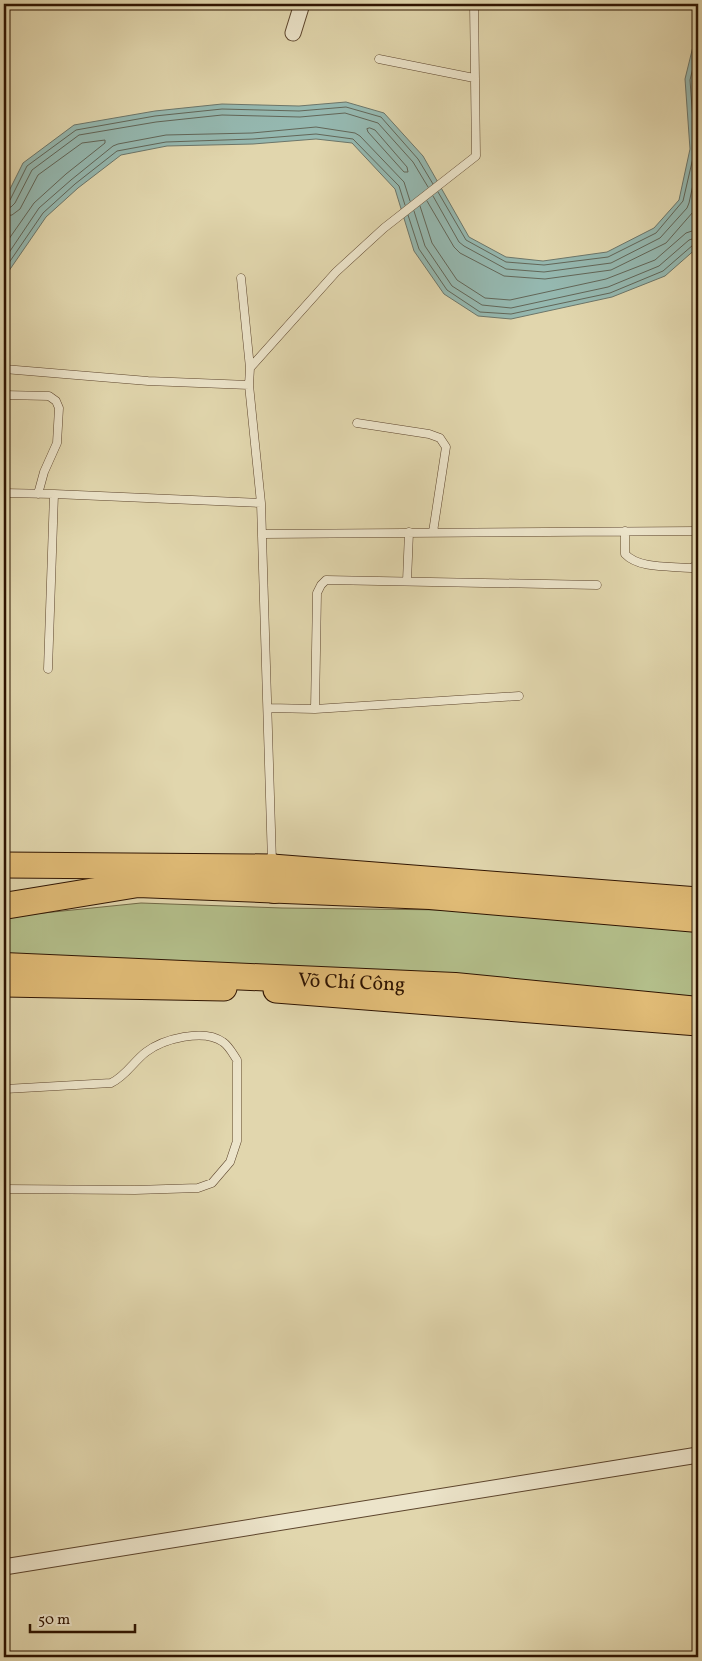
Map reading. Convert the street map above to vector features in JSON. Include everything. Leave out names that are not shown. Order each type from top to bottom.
[{"type":"highway","points":[[4,906],[138,884],[273,878],[317,893],[430,896],[698,919]]},
{"type":"highway","name":"Võ Chí Công","points":[[4,966],[456,986],[698,1010]]},
{"type":"main road","points":[[4,865],[698,900]]},
{"type":"main road","points":[[4,876],[46,876],[138,884]]},
{"type":"main road","name":"Võ Chí Công","points":[[4,984],[256,988],[698,1023]]},
{"type":"street","points":[[293,33],[302,4]]},
{"type":"street","points":[[4,1567],[698,1455]]},
{"type":"lane","points":[[250,368],[336,272],[384,228],[476,156],[474,4]]},
{"type":"lane","points":[[379,59],[474,78]]},
{"type":"lane","points":[[241,278],[261,504],[273,878]]},
{"type":"lane","points":[[4,369],[148,380],[249,385]]},
{"type":"lane","points":[[4,395],[49,396],[56,401],[59,408],[58,443],[44,472],[38,494]]},
{"type":"lane","points":[[357,423],[429,434],[440,438],[446,447],[433,532]]},
{"type":"lane","points":[[4,493],[261,504]]},
{"type":"lane","points":[[48,669],[54,494]]},
{"type":"lane","points":[[625,531],[625,554],[639,564],[691,568],[698,565]]},
{"type":"lane","points":[[262,534],[698,531]]},
{"type":"lane","points":[[407,581],[409,532]]},
{"type":"lane","points":[[315,708],[318,593],[321,585],[326,580],[597,585]]},
{"type":"lane","points":[[269,708],[315,708],[519,696]]},
{"type":"lane","points":[[4,1189],[144,1190],[198,1188],[212,1183],[230,1162],[237,1141],[237,1060],[222,1041],[203,1036],[176,1038],[154,1046],[118,1080],[111,1083],[5,1089]]},
{"type":"green space","points":[[141,903],[282,908],[448,910],[698,926],[698,1001],[4,959],[4,917]]},
{"type":"water","points":[[698,26],[698,247],[665,276],[612,297],[511,319],[478,316],[444,294],[414,251],[395,189],[352,143],[316,139],[253,144],[167,146],[121,155],[78,188],[46,217],[4,278],[4,201],[23,163],[74,125],[155,111],[222,104],[299,106],[346,102],[384,113],[423,156],[469,237],[506,257],[543,261],[607,252],[654,228],[679,200],[690,149],[685,79]]}]
